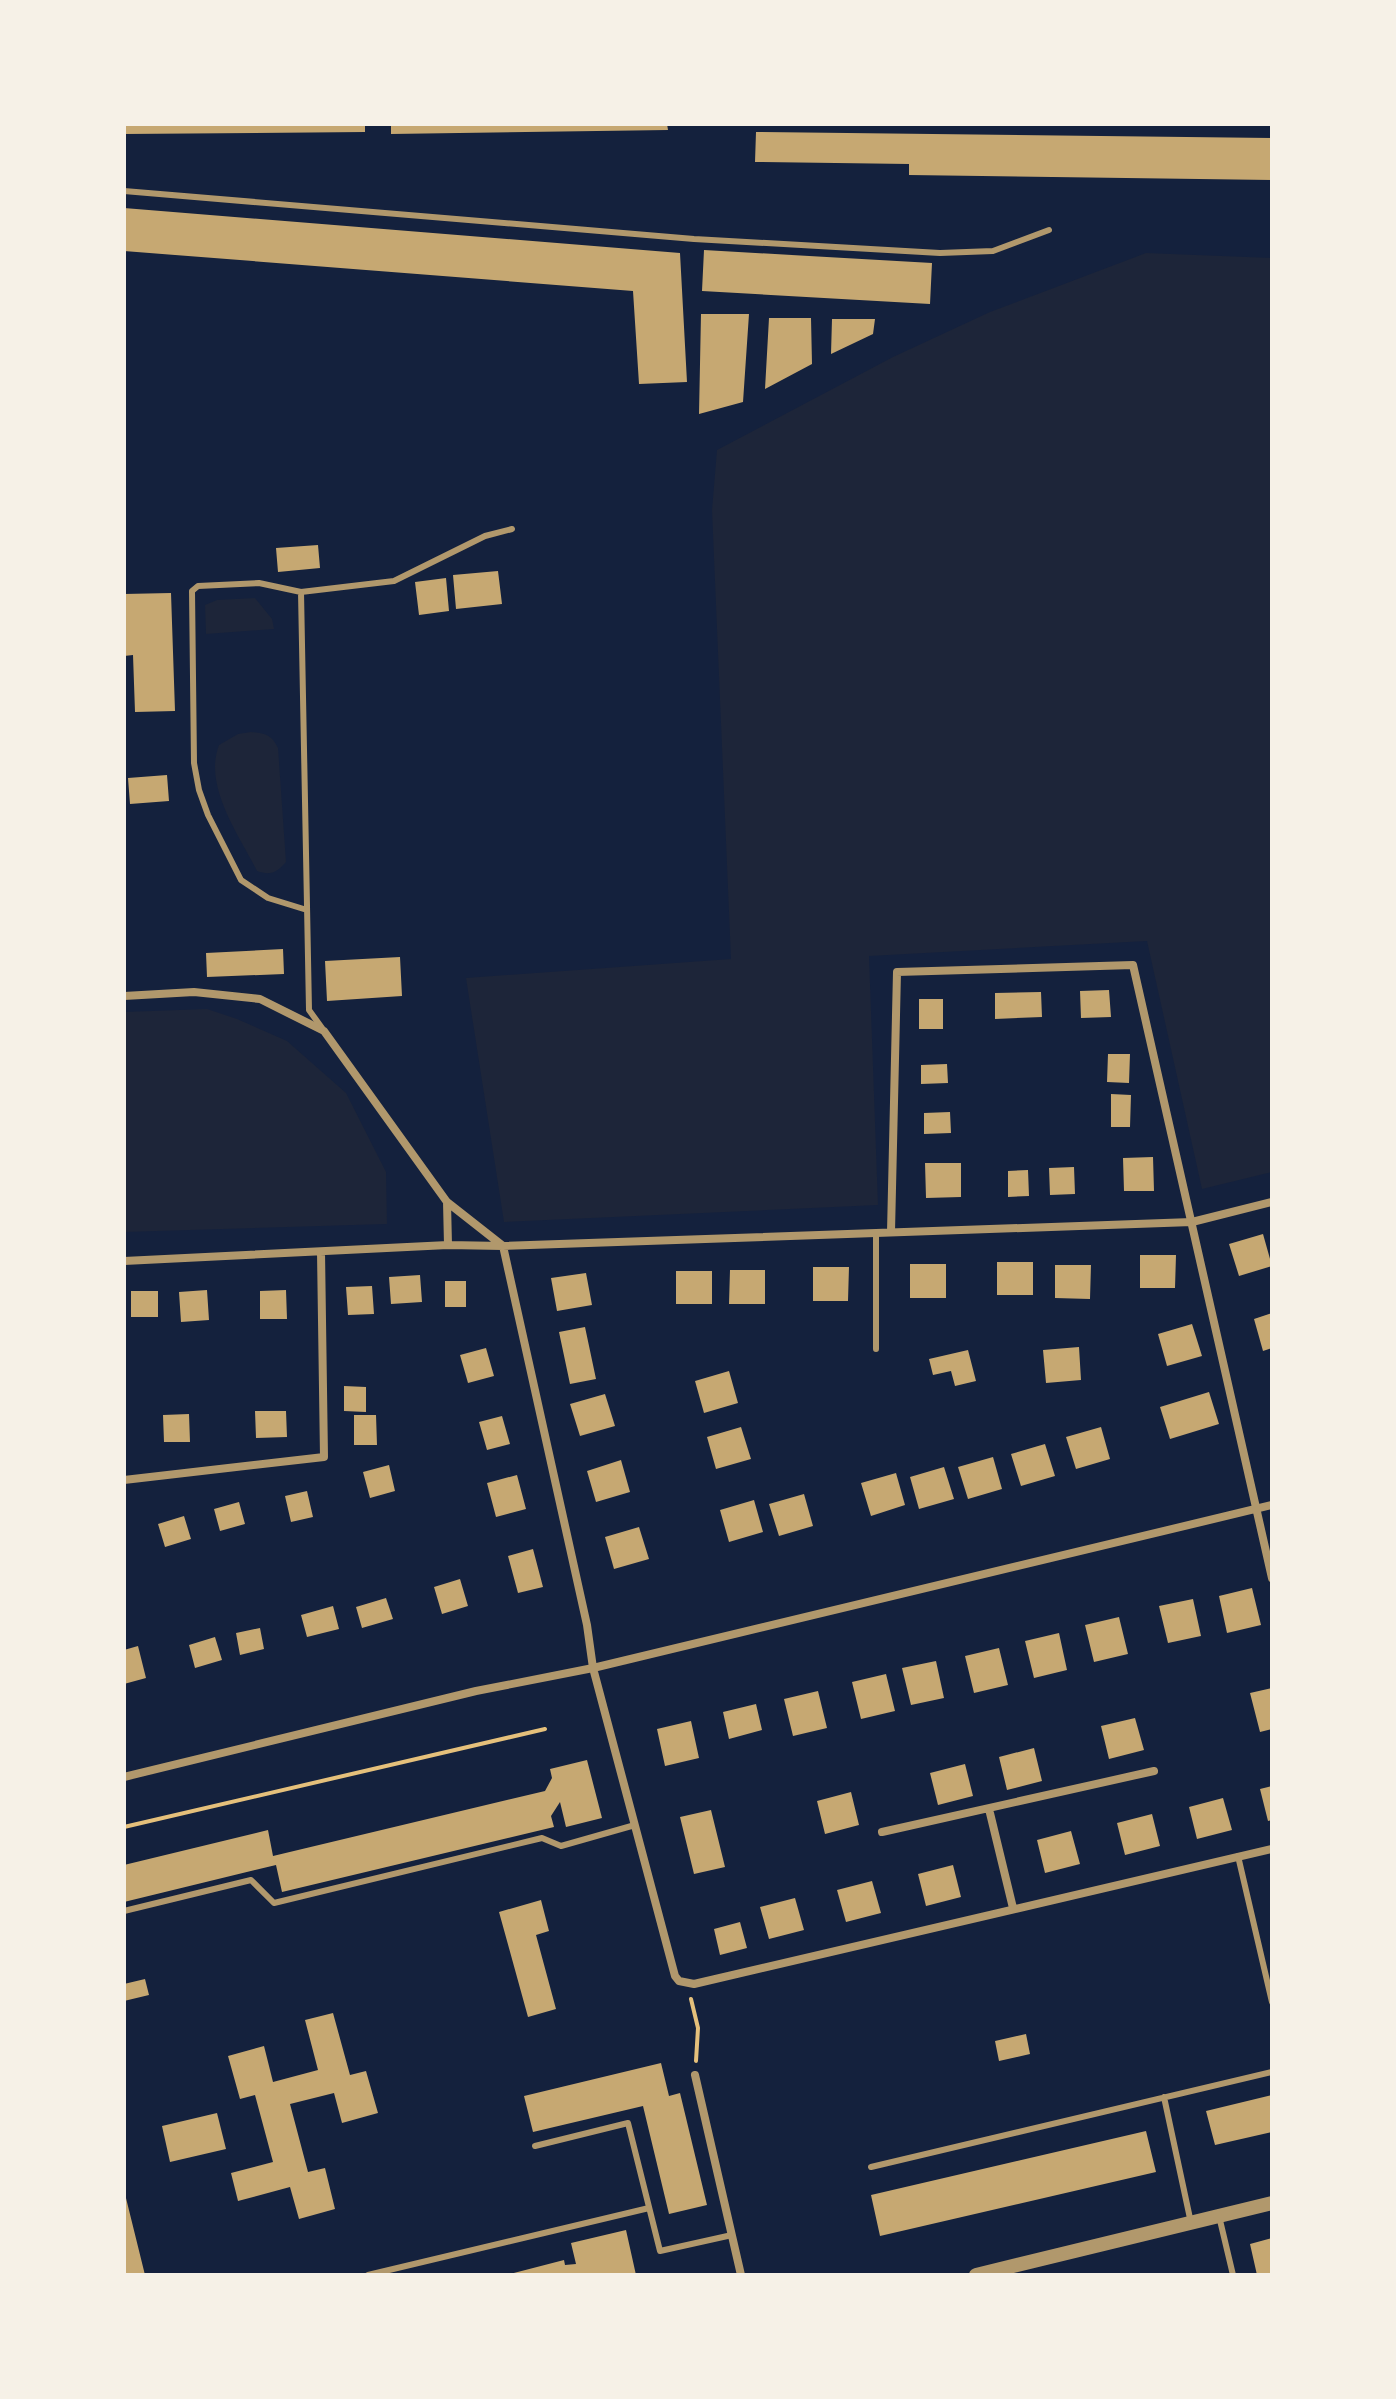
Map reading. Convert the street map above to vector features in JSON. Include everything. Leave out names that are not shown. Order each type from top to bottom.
[{"type":"street","points":[[891,1232],[897,972],[1133,965],[1272,1578]]},
{"type":"street","points":[[124,996],[194,992],[260,999],[324,1031],[447,1202],[503,1246],[587,1625],[593,1668],[675,1976],[683,1983],[1272,1849]]},
{"type":"street","points":[[447,1202],[448,1245]]},
{"type":"street","points":[[124,1261],[448,1245],[503,1246],[1192,1222],[1272,1202]]},
{"type":"street","points":[[124,1480],[324,1457],[321,1252]]},
{"type":"street","points":[[124,1777],[476,1691],[593,1668],[1272,1505]]},
{"type":"street","points":[[882,1832],[1154,1771]]},
{"type":"street","points":[[695,2075],[741,2275]]},
{"type":"street","points":[[984,2274],[1272,2203]]},
{"type":"lane","points":[[124,191],[694,239],[940,253],[993,251],[1049,230]]},
{"type":"lane","points":[[307,910],[268,898],[241,880],[208,815],[194,763],[192,591],[198,586],[259,583],[301,592],[394,581],[485,536],[512,529]]},
{"type":"lane","points":[[301,592],[309,1010],[324,1031]]},
{"type":"lane","points":[[876,1233],[876,1349]]},
{"type":"lane","points":[[989,1809],[1013,1908]]},
{"type":"lane","points":[[124,1911],[251,1880],[274,1903],[542,1838],[561,1846],[635,1825]]},
{"type":"lane","points":[[1238,1856],[1272,2002]]},
{"type":"lane","points":[[871,2167],[1272,2072]]},
{"type":"lane","points":[[1164,2097],[1191,2223]]},
{"type":"lane","points":[[535,2146],[628,2123],[660,2251],[732,2235]]},
{"type":"lane","points":[[368,2275],[649,2208]]},
{"type":"lane","points":[[1219,2216],[1233,2275]]},
{"type":"path","points":[[124,1827],[545,1729]]},
{"type":"path","points":[[683,1983],[698,2028],[695,2075]]},
{"type":"shaded area","points":[[1146,253],[1272,258],[1272,1172],[1202,1189],[1147,941],[869,956],[878,1205],[504,1222],[466,978],[731,959],[712,510],[717,450],[893,357],[990,312]]},
{"type":"shaded area","points":[[255,598],[272,619],[274,629],[206,634],[205,605],[217,600]]},
{"type":"shaded area","points":[[251,732],[268,736],[278,748],[286,862],[270,873],[257,871],[225,810],[216,777],[215,761],[219,745],[238,734]]},
{"type":"shaded area","points":[[207,1009],[287,1041],[346,1093],[386,1172],[387,1224],[124,1232],[124,1012]]},
{"type":"building","points":[[124,124],[365,124],[365,132],[124,134]]},
{"type":"building","points":[[391,124],[667,124],[668,130],[391,134]]},
{"type":"building","points":[[756,132],[1272,138],[1272,180],[909,175],[909,164],[755,162]]},
{"type":"building","points":[[124,208],[680,253],[687,382],[639,384],[633,291],[124,251]]},
{"type":"building","points":[[704,250],[932,263],[930,304],[702,291]]},
{"type":"building","points":[[701,314],[749,314],[743,402],[699,414]]},
{"type":"building","points":[[769,318],[811,318],[812,364],[765,389]]},
{"type":"building","points":[[832,319],[875,319],[873,334],[831,354]]},
{"type":"building","points":[[318,545],[320,568],[278,572],[276,548]]},
{"type":"building","points":[[498,571],[502,604],[456,609],[453,575]]},
{"type":"building","points":[[446,578],[449,611],[419,615],[415,582]]},
{"type":"building","points":[[171,593],[175,711],[135,712],[133,655],[124,656],[124,594]]},
{"type":"building","points":[[167,775],[169,801],[130,804],[128,778]]},
{"type":"building","points":[[283,949],[284,974],[207,977],[206,953]]},
{"type":"building","points":[[400,957],[402,996],[327,1001],[325,961]]},
{"type":"building","points":[[1109,990],[1111,1017],[1081,1018],[1080,991]]},
{"type":"building","points":[[1041,992],[1042,1017],[995,1019],[995,993]]},
{"type":"building","points":[[919,999],[943,999],[943,1029],[919,1029]]},
{"type":"building","points":[[1108,1054],[1130,1054],[1129,1083],[1107,1082]]},
{"type":"building","points":[[947,1064],[948,1083],[921,1084],[921,1065]]},
{"type":"building","points":[[1111,1094],[1131,1095],[1130,1127],[1111,1127]]},
{"type":"building","points":[[950,1112],[951,1133],[924,1134],[924,1113]]},
{"type":"building","points":[[1153,1157],[1154,1191],[1124,1191],[1123,1158]]},
{"type":"building","points":[[925,1163],[961,1163],[961,1197],[926,1198]]},
{"type":"building","points":[[1074,1167],[1075,1194],[1050,1195],[1049,1168]]},
{"type":"building","points":[[1028,1170],[1029,1196],[1008,1197],[1008,1171]]},
{"type":"building","points":[[1263,1234],[1272,1266],[1239,1276],[1229,1244]]},
{"type":"building","points":[[1140,1255],[1176,1255],[1175,1288],[1140,1288]]},
{"type":"building","points":[[997,1262],[1033,1262],[1033,1295],[997,1295]]},
{"type":"building","points":[[910,1264],[946,1264],[946,1298],[910,1298]]},
{"type":"building","points":[[1055,1265],[1091,1265],[1090,1299],[1055,1298]]},
{"type":"building","points":[[813,1267],[849,1267],[848,1301],[813,1301]]},
{"type":"building","points":[[730,1270],[765,1270],[765,1304],[729,1304]]},
{"type":"building","points":[[676,1271],[712,1271],[712,1304],[676,1304]]},
{"type":"building","points":[[586,1273],[592,1305],[557,1311],[551,1278]]},
{"type":"building","points":[[420,1275],[422,1302],[391,1304],[389,1277]]},
{"type":"building","points":[[445,1281],[466,1281],[466,1307],[445,1307]]},
{"type":"building","points":[[372,1286],[374,1314],[348,1315],[346,1287]]},
{"type":"building","points":[[207,1290],[209,1320],[181,1322],[179,1292]]},
{"type":"building","points":[[286,1290],[287,1319],[260,1319],[260,1291]]},
{"type":"building","points":[[131,1291],[158,1291],[158,1317],[131,1317]]},
{"type":"building","points":[[1272,1313],[1272,1348],[1263,1351],[1254,1319]]},
{"type":"building","points":[[1192,1324],[1202,1356],[1167,1366],[1158,1334]]},
{"type":"building","points":[[585,1327],[596,1379],[570,1384],[559,1332]]},
{"type":"building","points":[[1079,1347],[1081,1380],[1046,1383],[1043,1350]]},
{"type":"building","points":[[486,1348],[494,1376],[468,1383],[460,1355]]},
{"type":"building","points":[[968,1350],[976,1381],[955,1386],[951,1371],[933,1375],[929,1359]]},
{"type":"building","points":[[729,1371],[738,1403],[704,1413],[695,1381]]},
{"type":"building","points":[[344,1386],[366,1387],[366,1412],[344,1411]]},
{"type":"building","points":[[1209,1392],[1219,1424],[1170,1439],[1160,1407]]},
{"type":"building","points":[[605,1394],[615,1426],[580,1436],[570,1404]]},
{"type":"building","points":[[255,1411],[286,1411],[287,1437],[256,1438]]},
{"type":"building","points":[[189,1414],[190,1442],[164,1442],[163,1415]]},
{"type":"building","points":[[354,1415],[376,1415],[377,1445],[354,1445]]},
{"type":"building","points":[[502,1416],[510,1444],[487,1450],[479,1422]]},
{"type":"building","points":[[741,1427],[751,1459],[716,1469],[707,1437]]},
{"type":"building","points":[[1101,1427],[1110,1459],[1076,1469],[1066,1437]]},
{"type":"building","points":[[1045,1444],[1055,1476],[1021,1486],[1011,1454]]},
{"type":"building","points":[[993,1457],[1002,1489],[968,1499],[958,1467]]},
{"type":"building","points":[[621,1460],[630,1492],[596,1502],[587,1471]]},
{"type":"building","points":[[389,1465],[395,1491],[370,1498],[363,1472]]},
{"type":"building","points":[[944,1467],[954,1499],[919,1509],[910,1477]]},
{"type":"building","points":[[896,1473],[905,1505],[871,1516],[861,1483]]},
{"type":"building","points":[[517,1475],[526,1509],[496,1517],[487,1483]]},
{"type":"building","points":[[307,1491],[313,1517],[291,1522],[285,1496]]},
{"type":"building","points":[[804,1494],[813,1526],[779,1536],[769,1504]]},
{"type":"building","points":[[754,1500],[763,1532],[729,1542],[720,1510]]},
{"type":"building","points":[[239,1502],[245,1524],[220,1531],[214,1509]]},
{"type":"building","points":[[184,1516],[191,1539],[165,1547],[158,1524]]},
{"type":"building","points":[[639,1527],[649,1559],[614,1569],[605,1537]]},
{"type":"building","points":[[533,1549],[543,1587],[518,1593],[508,1556]]},
{"type":"building","points":[[460,1579],[468,1606],[442,1614],[434,1587]]},
{"type":"building","points":[[1252,1588],[1261,1625],[1227,1633],[1219,1596]]},
{"type":"building","points":[[386,1598],[393,1619],[362,1628],[356,1607]]},
{"type":"building","points":[[1193,1599],[1201,1636],[1168,1643],[1159,1606]]},
{"type":"building","points":[[333,1606],[339,1629],[307,1637],[301,1615]]},
{"type":"building","points":[[1119,1617],[1128,1654],[1094,1662],[1085,1625]]},
{"type":"building","points":[[260,1628],[264,1649],[240,1655],[236,1633]]},
{"type":"building","points":[[1059,1633],[1067,1670],[1034,1678],[1025,1641]]},
{"type":"building","points":[[215,1637],[222,1660],[195,1668],[189,1645]]},
{"type":"building","points":[[138,1646],[146,1678],[124,1684],[124,1650]]},
{"type":"building","points":[[999,1648],[1008,1685],[974,1693],[965,1656]]},
{"type":"building","points":[[936,1661],[944,1698],[911,1705],[902,1668]]},
{"type":"building","points":[[886,1674],[895,1711],[861,1719],[852,1682]]},
{"type":"building","points":[[1272,1688],[1272,1729],[1260,1732],[1250,1693]]},
{"type":"building","points":[[818,1691],[827,1728],[793,1736],[784,1699]]},
{"type":"building","points":[[756,1704],[762,1730],[729,1739],[723,1712]]},
{"type":"building","points":[[1135,1718],[1144,1750],[1109,1759],[1101,1726]]},
{"type":"building","points":[[691,1721],[699,1758],[665,1766],[657,1729]]},
{"type":"building","points":[[1034,1748],[1042,1781],[1007,1790],[999,1757]]},
{"type":"building","points":[[587,1760],[602,1818],[566,1827],[560,1802],[551,1816],[554,1827],[282,1892],[276,1865],[124,1902],[124,1865],[268,1830],[273,1856],[545,1791],[552,1778],[550,1769]]},
{"type":"building","points":[[965,1764],[973,1796],[938,1805],[930,1773]]},
{"type":"building","points":[[1272,1786],[1272,1820],[1268,1821],[1260,1789]]},
{"type":"building","points":[[851,1792],[859,1825],[825,1834],[817,1801]]},
{"type":"building","points":[[1223,1798],[1232,1830],[1197,1839],[1189,1807]]},
{"type":"building","points":[[711,1810],[725,1867],[694,1874],[680,1817]]},
{"type":"building","points":[[1152,1814],[1160,1846],[1125,1855],[1117,1823]]},
{"type":"building","points":[[1071,1831],[1080,1864],[1045,1873],[1037,1840]]},
{"type":"building","points":[[953,1865],[961,1897],[926,1906],[918,1874]]},
{"type":"building","points":[[872,1881],[881,1913],[846,1922],[837,1890]]},
{"type":"building","points":[[795,1898],[804,1930],[769,1939],[760,1907]]},
{"type":"building","points":[[541,1900],[549,1931],[536,1935],[556,2009],[528,2017],[499,1912]]},
{"type":"building","points":[[740,1922],[747,1948],[720,1955],[714,1929]]},
{"type":"building","points":[[145,1979],[149,1995],[124,2001],[124,1984]]},
{"type":"building","points":[[333,2013],[350,2075],[366,2071],[378,2113],[342,2123],[334,2093],[290,2104],[308,2172],[325,2168],[335,2209],[299,2219],[290,2187],[238,2201],[231,2173],[273,2162],[255,2095],[240,2099],[228,2056],[264,2046],[273,2082],[318,2070],[305,2020]]},
{"type":"building","points":[[1026,2034],[1030,2054],[999,2061],[995,2041]]},
{"type":"building","points":[[661,2063],[669,2096],[680,2093],[707,2205],[669,2214],[643,2106],[533,2132],[524,2096]]},
{"type":"building","points":[[1272,2095],[1272,2132],[1215,2145],[1206,2111]]},
{"type":"building","points":[[217,2113],[226,2149],[170,2162],[162,2126]]},
{"type":"building","points":[[1146,2131],[1156,2172],[880,2236],[871,2195]]},
{"type":"building","points":[[125,2194],[145,2275],[124,2275]]},
{"type":"building","points":[[626,2230],[636,2275],[506,2275],[564,2260],[565,2265],[576,2264],[571,2243]]},
{"type":"building","points":[[1272,2238],[1272,2275],[1257,2275],[1250,2244]]}]
